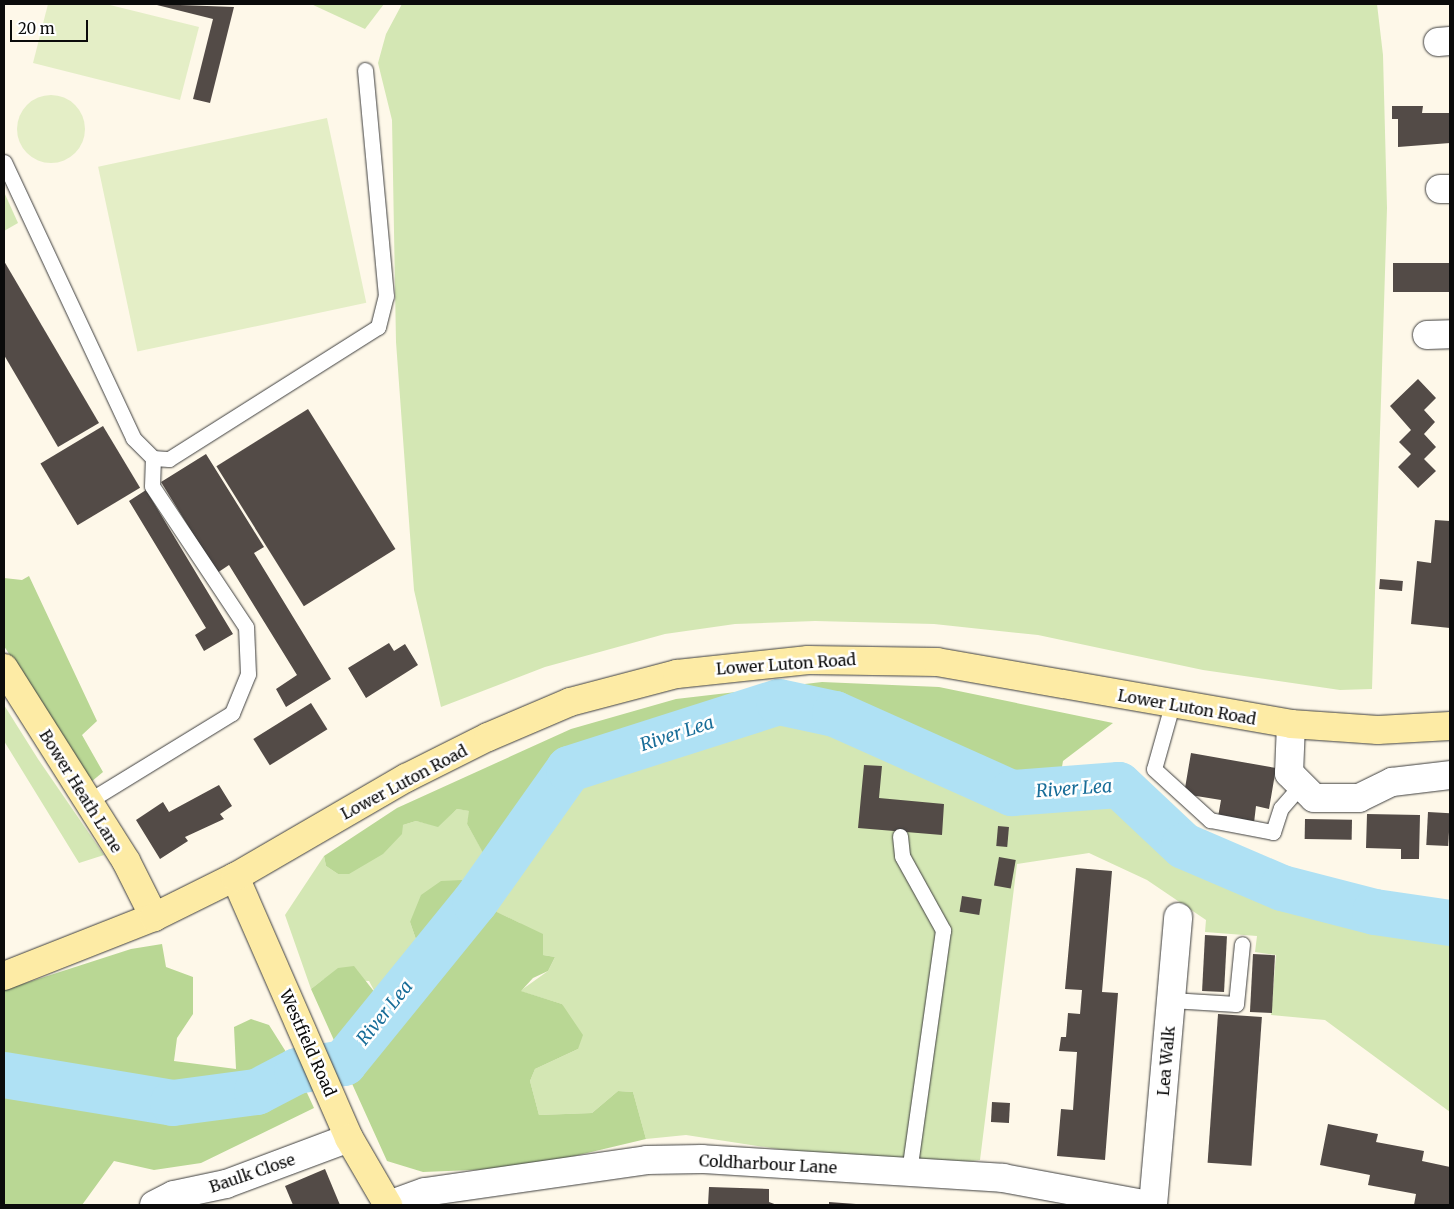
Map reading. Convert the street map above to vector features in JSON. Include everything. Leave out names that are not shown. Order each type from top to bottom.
[{"type":"main road","name":"Lower Luton Road","points":[[4,976],[154,917],[235,877],[406,778],[488,737],[570,702],[677,674],[808,660],[936,662],[1172,705],[1291,724],[1378,730],[1450,726]]},
{"type":"main road","name":"Bower Heath Lane","points":[[4,668],[126,861],[154,917]]},
{"type":"main road","name":"Westfield Road","points":[[235,877],[349,1138],[388,1205]]},
{"type":"street","points":[[1291,724],[1289,773],[1299,786],[1314,798],[1359,798],[1392,782],[1450,775]]},
{"type":"street","name":"Lea Walk","points":[[1153,1205],[1178,917]]},
{"type":"street","name":"Baulk Close","points":[[154,1205],[174,1195],[226,1184],[349,1138]]},
{"type":"street","name":"Coldharbour Lane","points":[[388,1205],[425,1192],[647,1160],[702,1159],[1003,1178],[1149,1205]]},
{"type":"lane","points":[[4,162],[133,438],[153,458],[169,459],[378,327],[386,296],[365,70]]},
{"type":"lane","points":[[87,802],[232,713],[248,674],[246,627],[152,486],[153,458]]},
{"type":"lane","points":[[1172,705],[1154,769],[1210,820],[1273,832],[1281,808],[1299,786]]},
{"type":"lane","points":[[900,836],[902,856],[943,930],[909,1173]]},
{"type":"lane","points":[[1171,1000],[1236,1004],[1242,944]]},
{"type":"green space","points":[[48,4],[106,4],[199,27],[180,100],[33,63]]},
{"type":"green space","points":[[311,4],[384,4],[365,29]]},
{"type":"green space","points":[[402,4],[1377,4],[1383,55],[1387,208],[1372,689],[1340,690],[1203,670],[1038,635],[934,624],[815,621],[735,624],[665,634],[545,667],[441,707],[414,590],[396,342],[392,120],[378,63],[386,34]]},
{"type":"green space","points":[[51,95],[64,98],[75,105],[82,116],[85,129],[82,142],[75,153],[64,160],[51,163],[38,160],[27,153],[20,142],[17,129],[20,116],[27,105],[38,98]]},
{"type":"green space","points":[[327,118],[366,303],[137,352],[98,167]]},
{"type":"green space","points":[[4,192],[18,223],[4,231]]},
{"type":"green space","points":[[29,576],[97,721],[82,735],[103,772],[91,782],[4,646],[4,578],[22,580]]},
{"type":"green space","points":[[822,682],[939,687],[1113,723],[1063,761],[1058,790],[1012,793],[835,714],[779,702],[569,769],[476,902],[543,934],[543,955],[555,957],[548,971],[533,978],[521,991],[562,1004],[583,1035],[578,1049],[535,1069],[530,1081],[539,1115],[592,1113],[618,1091],[633,1092],[646,1139],[524,1168],[423,1172],[387,1161],[349,1077],[471,908],[377,1015],[337,1047],[311,989],[338,968],[354,966],[376,994],[385,996],[419,948],[410,922],[421,895],[441,881],[462,880],[471,890],[487,860],[467,824],[469,811],[457,809],[438,827],[416,821],[403,825],[402,834],[383,854],[349,874],[338,874],[326,866],[324,856],[397,808],[571,729],[676,699]]},
{"type":"green space","points":[[4,705],[38,759],[104,855],[79,863],[4,741]]},
{"type":"green space","points":[[716,720],[818,727],[1022,807],[1079,795],[1114,797],[1139,812],[1158,841],[1217,875],[1283,898],[1450,934],[1450,1112],[1325,1020],[1271,1015],[1276,955],[1255,952],[1257,936],[1205,932],[1206,920],[1147,880],[1089,853],[1017,864],[980,1160],[947,1165],[817,1155],[686,1135],[646,1139],[633,1092],[618,1091],[592,1113],[539,1115],[530,1081],[535,1069],[578,1049],[562,1004],[520,991],[548,971],[555,957],[543,955],[520,923],[475,902],[569,769]]},
{"type":"green space","points":[[457,809],[470,811],[467,824],[487,859],[471,891],[410,922],[419,948],[397,983],[385,996],[376,994],[369,981],[324,979],[311,989],[285,915],[324,856],[326,866],[338,874],[403,825],[416,821],[438,826]]},
{"type":"green space","points":[[162,944],[166,967],[193,977],[193,1014],[177,1038],[174,1061],[236,1069],[234,1027],[251,1019],[269,1025],[293,1063],[253,1087],[175,1092],[4,1068],[4,990],[131,949]]},
{"type":"green space","points":[[302,1082],[314,1108],[201,1163],[154,1170],[114,1161],[82,1205],[4,1205],[4,1083],[20,1089],[173,1110],[258,1103]]},
{"type":"building","points":[[153,4],[234,7],[210,103],[193,99],[213,19]]},
{"type":"building","points":[[1392,106],[1423,106],[1422,113],[1450,113],[1450,143],[1398,147],[1398,119],[1392,119]]},
{"type":"building","points":[[4,261],[99,423],[58,447],[4,355]]},
{"type":"building","points":[[1393,263],[1450,263],[1450,292],[1393,292]]},
{"type":"building","points":[[1418,379],[1436,398],[1424,410],[1435,422],[1424,434],[1436,447],[1424,459],[1436,471],[1418,488],[1398,467],[1411,454],[1399,442],[1411,430],[1390,406]]},
{"type":"building","points":[[308,409],[395,549],[304,606],[216,466]]},
{"type":"building","points":[[103,426],[140,488],[78,525],[40,464]]},
{"type":"building","points":[[206,454],[264,547],[254,553],[331,679],[286,707],[276,689],[297,675],[229,565],[217,573],[161,482]]},
{"type":"building","points":[[146,490],[233,634],[204,651],[195,635],[206,628],[129,501]]},
{"type":"building","points":[[1435,520],[1450,521],[1450,628],[1411,624],[1417,561],[1431,563]]},
{"type":"building","points":[[1380,579],[1403,581],[1402,591],[1379,589]]},
{"type":"building","points":[[389,643],[394,651],[405,644],[418,665],[366,698],[348,668]]},
{"type":"building","points":[[311,703],[327,729],[270,765],[253,739]]},
{"type":"building","points":[[1191,753],[1276,768],[1269,809],[1256,806],[1254,823],[1218,817],[1221,800],[1184,794]]},
{"type":"building","points":[[864,765],[882,766],[879,798],[944,804],[942,835],[858,828]]},
{"type":"building","points":[[219,785],[232,806],[220,814],[224,819],[185,837],[188,841],[160,859],[136,820],[163,802],[169,812]]},
{"type":"building","points":[[1428,812],[1450,813],[1448,846],[1426,845]]},
{"type":"building","points":[[1367,814],[1420,815],[1419,859],[1401,859],[1401,849],[1366,848]]},
{"type":"building","points":[[1305,819],[1352,820],[1352,840],[1305,839]]},
{"type":"building","points":[[998,826],[1009,827],[1007,847],[996,846]]},
{"type":"building","points":[[999,857],[1016,860],[1011,889],[994,886]]},
{"type":"building","points":[[1076,868],[1112,871],[1102,992],[1118,993],[1105,1160],[1057,1156],[1061,1109],[1073,1110],[1077,1052],[1059,1051],[1061,1037],[1066,1037],[1068,1013],[1080,1014],[1082,990],[1065,989]]},
{"type":"building","points":[[962,896],[982,899],[979,915],[959,912]]},
{"type":"building","points":[[1205,935],[1227,936],[1224,992],[1202,991]]},
{"type":"building","points":[[1253,954],[1275,955],[1272,1013],[1250,1012]]},
{"type":"building","points":[[1218,1014],[1262,1017],[1251,1166],[1208,1163]]},
{"type":"building","points":[[992,1102],[1010,1103],[1009,1123],[991,1122]]},
{"type":"building","points":[[1328,1124],[1378,1134],[1376,1142],[1424,1151],[1422,1161],[1450,1167],[1450,1205],[1414,1205],[1416,1194],[1368,1185],[1370,1175],[1320,1165]]},
{"type":"building","points":[[325,1169],[340,1205],[293,1205],[285,1186]]},
{"type":"building","points":[[709,1187],[769,1189],[769,1202],[777,1205],[708,1205]]},
{"type":"building","points":[[829,1202],[856,1204],[856,1205],[829,1205]]},
{"type":"waterway","name":"River Lea","points":[[4,1075],[173,1103],[257,1092],[297,1071],[344,1063],[475,902],[569,769],[779,702],[835,714],[1012,793],[1119,785],[1184,846],[1282,888],[1375,912],[1450,923]]}]
